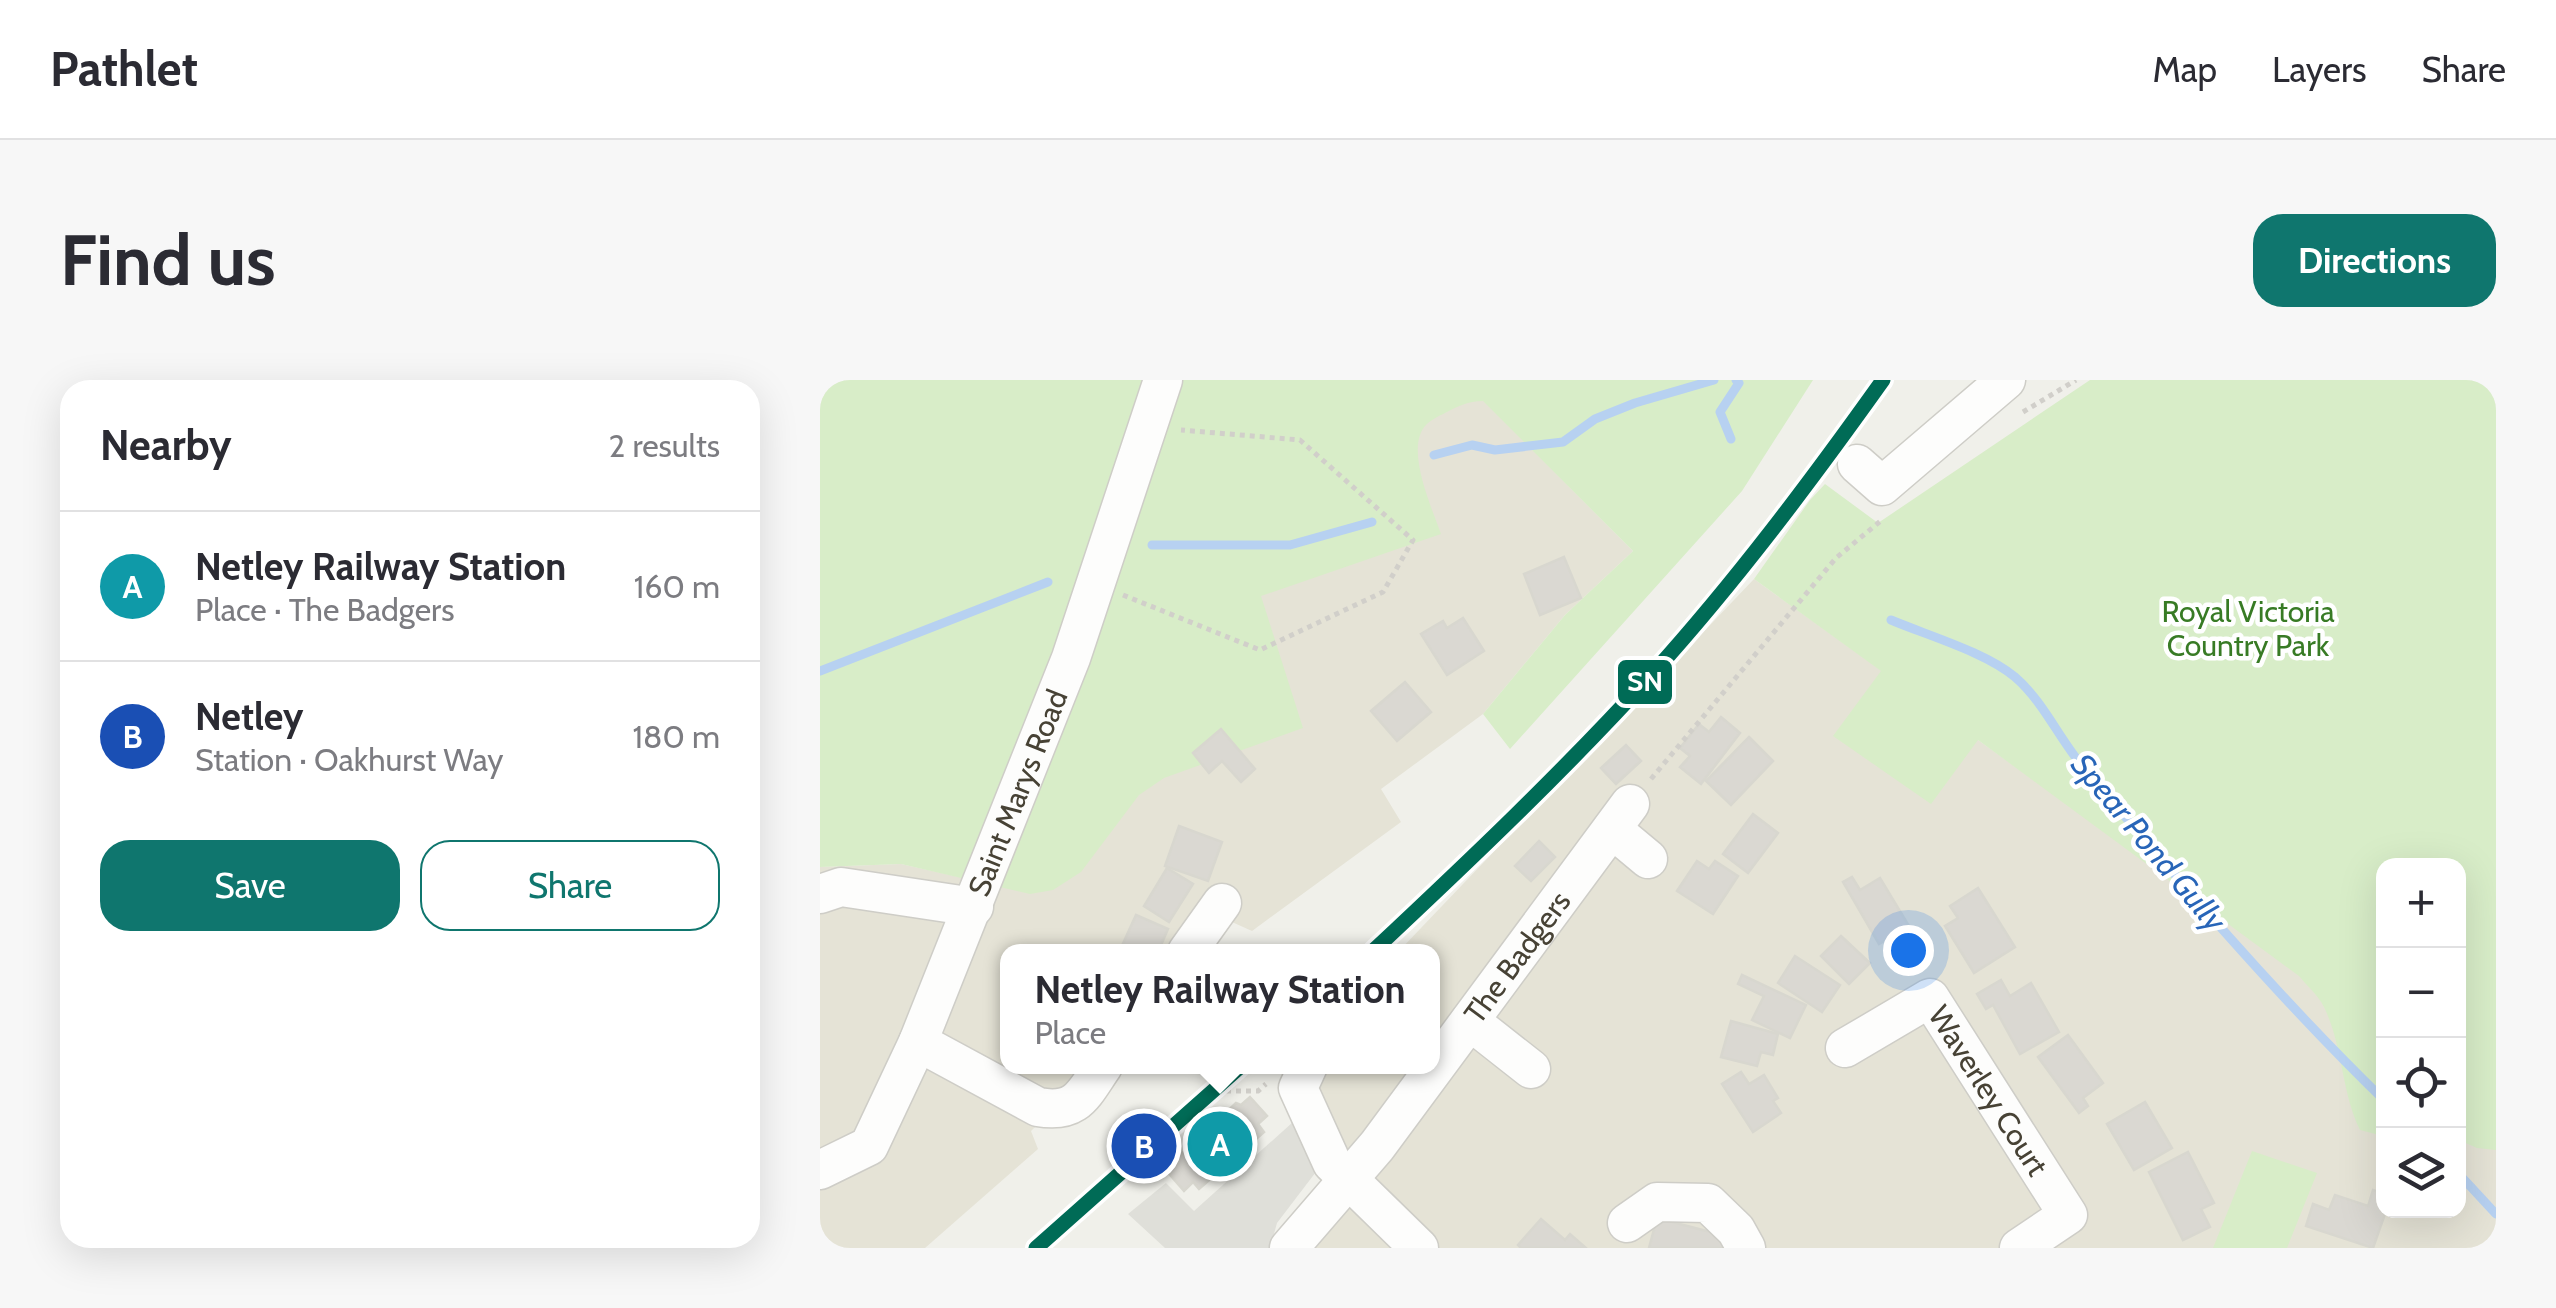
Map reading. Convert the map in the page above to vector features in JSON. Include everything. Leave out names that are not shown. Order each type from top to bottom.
[{"type":"street","name":"Saint Marys Road","points":[[820,1170],[869,1146],[918,1042],[1071,658],[1163,380]]},
{"type":"street","points":[[1857,464],[1882,486],[2006,380]]},
{"type":"street","points":[[1621,817],[1648,859]]},
{"type":"street","name":"The Badgers","points":[[1440,1061],[1621,817]]},
{"type":"street","points":[[820,894],[841,887],[974,907]]},
{"type":"street","points":[[1193,944],[1222,903]]},
{"type":"street","name":"Waverley Court","points":[[1845,1048],[1930,998],[2068,1215],[2019,1248]]},
{"type":"street","points":[[1470,1021],[1531,1070]]},
{"type":"street","points":[[918,1042],[1038,1108],[1059,1111],[1078,1102],[1097,1074]]},
{"type":"street","points":[[1304,1074],[1298,1088],[1332,1164],[1419,1248]]},
{"type":"street","name":"The Badgers","points":[[1289,1248],[1377,1146],[1431,1074]]},
{"type":"street","points":[[1626,1223],[1657,1202],[1708,1203],[1736,1230],[1746,1248]]},
{"type":"path","points":[[2013,419],[2076,380]]},
{"type":"path","points":[[1096,584],[1260,650],[1382,592],[1413,540],[1300,440],[1148,426]]},
{"type":"path","points":[[1621,817],[1836,558],[1893,511]]},
{"type":"path","points":[[1226,1091],[1258,1091]]},
{"type":"shaded area","points":[[1483,400],[1633,551],[1565,615],[1483,714],[1381,789],[1401,822],[1252,931],[1203,909],[1177,944],[1000,944],[1000,1074],[1085,1074],[1031,1131],[1038,1149],[925,1248],[820,1248],[820,867],[901,864],[995,885],[1404,403]]},
{"type":"shaded area","points":[[1754,579],[2376,1026],[2376,1218],[2466,1218],[2466,1090],[2496,1112],[2496,1248],[1312,1248],[1338,1151],[1306,1074],[1440,1074],[1440,944],[1406,944]]},
{"type":"shaded area","points":[[1303,1113],[1322,1164],[1277,1223],[1270,1248],[1165,1248],[1128,1214],[1166,1183],[1194,1211]]},
{"type":"green space","points":[[820,380],[1813,380],[1742,491],[1510,749],[1483,714],[1565,615],[1633,551],[1483,401],[1463,404],[1432,420],[1420,436],[1419,464],[1441,534],[1261,596],[1303,728],[1164,778],[1139,795],[1081,872],[1053,890],[1030,894],[901,864],[820,867]]},
{"type":"green space","name":"Royal Victoria Country Park","points":[[2090,380],[2496,380],[2496,1150],[2466,1143],[2466,858],[2376,858],[2376,1134],[2360,1130],[2330,1022],[2322,1003],[2299,976],[1978,740],[1931,804],[1833,736],[1881,671],[1754,579],[1825,484],[1878,523]]},
{"type":"green space","points":[[2252,1151],[2317,1173],[2287,1248],[2213,1248]]},
{"type":"building","points":[[1564,557],[1581,598],[1540,615],[1524,574]]},
{"type":"building","points":[[1463,618],[1484,651],[1447,675],[1421,634],[1443,621],[1447,628]]},
{"type":"building","points":[[1405,682],[1431,712],[1397,741],[1371,711]]},
{"type":"building","points":[[1721,717],[1740,733],[1701,784],[1680,767],[1690,756],[1680,748],[1699,724],[1709,732]]},
{"type":"building","points":[[1221,729],[1255,769],[1241,782],[1222,761],[1209,773],[1193,753]]},
{"type":"building","points":[[1749,737],[1773,761],[1731,805],[1706,781]]},
{"type":"building","points":[[1626,745],[1641,761],[1616,784],[1601,768]]},
{"type":"building","points":[[1753,814],[1778,833],[1748,873],[1723,854]]},
{"type":"building","points":[[1179,826],[1222,842],[1208,881],[1165,866]]},
{"type":"building","points":[[1539,841],[1555,857],[1531,881],[1515,866]]},
{"type":"building","points":[[1697,861],[1709,869],[1715,861],[1738,876],[1713,914],[1677,891]]},
{"type":"building","points":[[1167,868],[1193,884],[1169,922],[1144,906]]},
{"type":"building","points":[[1852,877],[1860,890],[1880,878],[1909,926],[1879,944],[1843,882]]},
{"type":"building","points":[[1978,888],[2015,947],[1974,973],[1945,926],[1958,918],[1950,906]]},
{"type":"building","points":[[1136,915],[1168,929],[1161,944],[1123,944]]},
{"type":"building","points":[[1841,936],[1870,963],[1849,984],[1821,956]]},
{"type":"building","points":[[1795,956],[1840,985],[1822,1012],[1778,983]]},
{"type":"building","points":[[1742,975],[1806,1005],[1790,1038],[1752,1020],[1764,996],[1738,984]]},
{"type":"building","points":[[2001,980],[2010,996],[2031,983],[2059,1032],[2020,1054],[1993,1005],[1986,1009],[1977,994]]},
{"type":"building","points":[[1731,1021],[1778,1034],[1773,1055],[1761,1052],[1757,1066],[1721,1057]]},
{"type":"building","points":[[2068,1035],[2103,1083],[2083,1098],[2088,1106],[2079,1113],[2038,1057]]},
{"type":"building","points":[[1741,1072],[1749,1084],[1764,1075],[1778,1098],[1773,1101],[1781,1113],[1753,1132],[1722,1084]]},
{"type":"building","points":[[1250,1097],[1267,1116],[1258,1124],[1264,1132],[1199,1189],[1193,1182],[1184,1191],[1165,1169],[1236,1103],[1241,1105]]},
{"type":"building","points":[[2145,1102],[2172,1148],[2134,1170],[2107,1124]]},
{"type":"building","points":[[2188,1152],[2214,1203],[2201,1209],[2210,1227],[2183,1240],[2149,1172]]},
{"type":"building","points":[[2373,1190],[2376,1191],[2376,1218],[2384,1218],[2373,1248],[2306,1226],[2313,1204],[2329,1210],[2335,1195],[2368,1206]]},
{"type":"building","points":[[1657,1218],[1729,1237],[1726,1248],[1649,1248]]},
{"type":"building","points":[[1541,1219],[1565,1240],[1570,1234],[1586,1248],[1521,1248],[1518,1245]]},
{"type":"waterway","points":[[1434,455],[1472,445],[1495,450],[1563,442],[1595,419],[1714,380]]},
{"type":"waterway","name":"Spear Pond Gully","points":[[1731,439],[1720,412],[1739,383],[1736,380]]},
{"type":"waterway","points":[[1152,545],[1290,545],[1372,522]]},
{"type":"waterway","points":[[820,671],[1048,582]]},
{"type":"waterway","name":"Spear Pond Gully","points":[[1891,620],[1956,645],[2015,677],[2084,768],[2193,896],[2376,1092]]},
{"type":"waterway","name":"Spear Pond Gully","points":[[2466,1182],[2496,1214]]},
{"type":"transit line","name":"SN","points":[[1380,944],[1550,781],[1653,673],[1772,530],[1883,380]]},
{"type":"transit line","name":"SN","points":[[1036,1248],[1232,1074]]},
{"type":"place","name":"Netley Railway Station","points":[[1220,1144]]},
{"type":"place","name":"Netley","points":[[1144,1146]]}]
